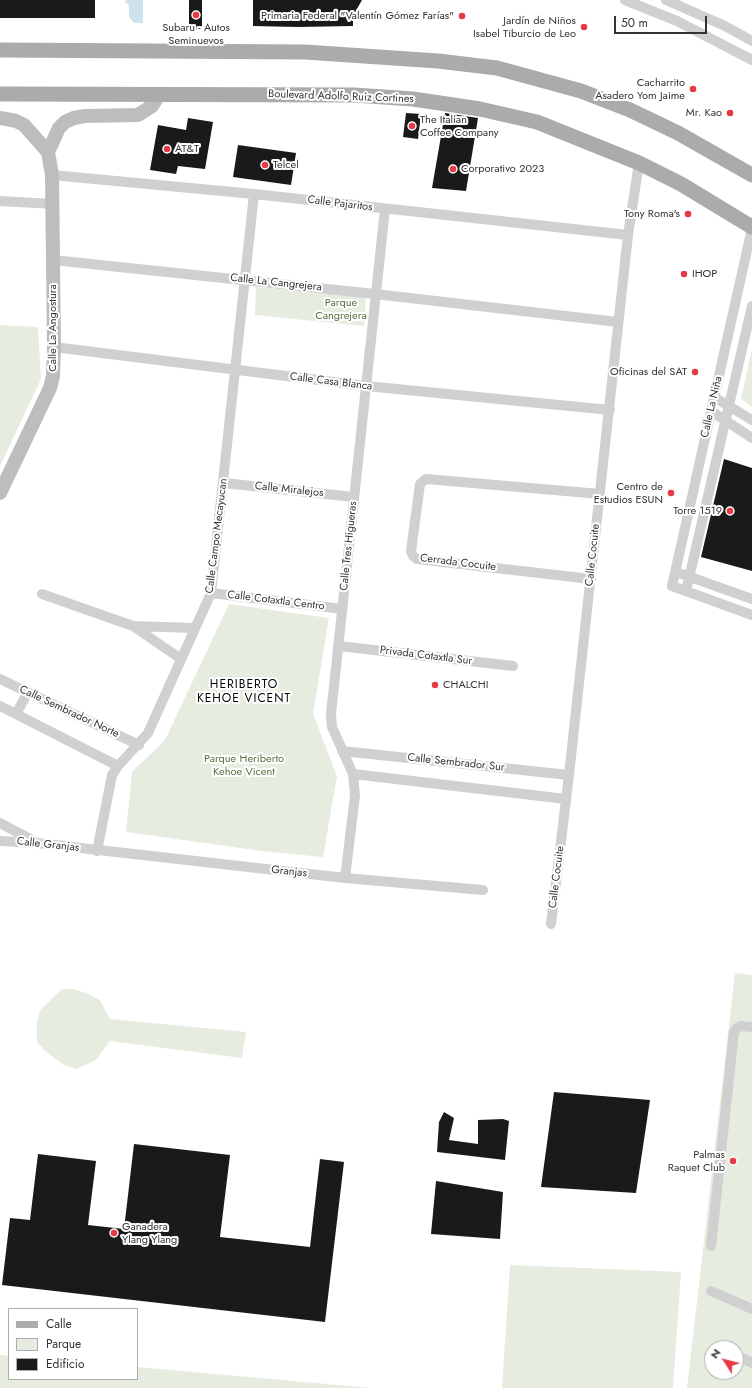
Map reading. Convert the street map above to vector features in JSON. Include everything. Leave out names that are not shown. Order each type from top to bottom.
[{"type":"main road","points":[[0,50],[305,52],[438,61],[497,68],[539,78],[581,91],[630,110],[678,133],[752,175]]},
{"type":"main road","name":"Boulevard Adolfo Ruiz Cortines","points":[[0,94],[305,94],[413,99],[480,109],[537,122],[639,162],[682,184],[752,227]]},
{"type":"street","points":[[625,0],[677,21],[752,60]]},
{"type":"street","points":[[666,0],[725,26],[752,41]]},
{"type":"street","points":[[0,118],[16,121],[24,125],[48,152],[59,128],[65,122],[74,118],[85,116],[138,115],[152,106],[159,95]]},
{"type":"street","name":"Calle La Angostura","points":[[0,493],[50,388],[53,376],[53,204],[52,175],[48,152]]},
{"type":"street","name":"Calle Cocuite","points":[[551,924],[610,410],[628,235],[639,162]]},
{"type":"street","name":"Calle Pajaritos","points":[[52,175],[254,194],[628,235]]},
{"type":"street","name":"Calle Campo Mecayucan","points":[[97,851],[110,782],[118,766],[148,732],[211,593],[254,194]]},
{"type":"street","points":[[0,201],[53,204]]},
{"type":"street","name":"Calle Tres Higueras","points":[[345,878],[354,796],[353,774],[342,751],[331,721],[385,209]]},
{"type":"street","name":"Calle La Niña","points":[[752,227],[672,586],[686,591],[752,306]]},
{"type":"street","name":"Calle La Cangrejera","points":[[53,260],[245,279],[618,322]]},
{"type":"street","name":"Calle Casa Blanca","points":[[54,347],[236,371],[366,386],[610,410]]},
{"type":"street","points":[[714,397],[752,420]]},
{"type":"street","points":[[711,411],[752,438]]},
{"type":"street","name":"Cerrada Cocuite","points":[[591,578],[417,559],[413,556],[411,551],[420,484],[426,479],[600,494]]},
{"type":"street","name":"Calle Miralejos","points":[[224,483],[354,497]]},
{"type":"street","points":[[675,572],[752,599]]},
{"type":"street","points":[[686,591],[752,615]]},
{"type":"street","name":"Calle Cotaxtla Centro","points":[[211,593],[342,609]]},
{"type":"street","points":[[42,594],[133,626],[181,659]]},
{"type":"street","points":[[133,626],[194,628]]},
{"type":"street","name":"Privada Cotaxtla Sur","points":[[339,646],[513,666]]},
{"type":"street","name":"Calle Sembrador Norte","points":[[0,679],[139,744]]},
{"type":"street","points":[[16,714],[28,692]]},
{"type":"street","points":[[0,706],[118,766]]},
{"type":"street","name":"Calle Sembrador Sur","points":[[342,751],[569,775]]},
{"type":"street","name":"Calle Sembrador Sur","points":[[353,774],[566,799]]},
{"type":"street","points":[[0,823],[37,843]]},
{"type":"street","name":"Calle Granjas","points":[[0,841],[37,843],[97,851]]},
{"type":"street","name":"Granjas","points":[[97,851],[345,878],[482,890]]},
{"type":"street","points":[[711,1246],[734,1032],[741,1026],[752,1028]]},
{"type":"street","points":[[710,1291],[752,1309]]},
{"type":"green space","name":"Parque Cangrejera","points":[[256,287],[366,297],[364,326],[255,315]]},
{"type":"green space","points":[[0,325],[38,327],[41,379],[0,466]]},
{"type":"green space","points":[[752,349],[752,407],[741,399]]},
{"type":"green space","name":"Parque Heriberto Kehoe Vicent","points":[[229,604],[329,618],[313,714],[337,776],[323,857],[262,851],[126,832],[132,772],[165,740]]},
{"type":"green space","name":"Palmas Raquet Club","points":[[735,973],[752,975],[752,1388],[687,1388]]},
{"type":"green space","points":[[62,989],[73,989],[86,993],[100,1000],[110,1019],[246,1032],[242,1058],[110,1041],[96,1060],[76,1069],[64,1065],[45,1051],[37,1042],[37,1022],[40,1010]]},
{"type":"green space","points":[[510,1265],[681,1272],[673,1388],[502,1388]]},
{"type":"green space","points":[[0,1355],[8,1356],[8,1380],[138,1380],[138,1367],[371,1388],[0,1388]]},
{"type":"water","points":[[126,0],[143,0],[143,23],[134,23],[129,17],[129,5],[125,2]]},
{"type":"building","points":[[0,0],[95,0],[95,18],[0,18]]},
{"type":"building","name":"Subaru - Autos Seminuevos","points":[[189,0],[202,0],[202,30],[189,30]]},
{"type":"building","points":[[253,0],[362,0],[353,16],[353,26],[298,27],[253,26]]},
{"type":"building","name":"The Italian Coffee Company","points":[[406,113],[421,114],[418,139],[403,137]]},
{"type":"building","name":"Corporativo 2023","points":[[445,113],[478,118],[466,191],[432,188]]},
{"type":"building","points":[[188,118],[213,122],[205,169],[178,166],[176,174],[150,170],[158,125],[186,130]]},
{"type":"building","name":"Telcel","points":[[238,145],[296,153],[291,185],[233,177]]},
{"type":"building","name":"Torre 1519","points":[[724,459],[752,468],[752,571],[701,557]]},
{"type":"building","points":[[554,1092],[650,1100],[636,1193],[541,1187]]},
{"type":"building","points":[[444,1112],[454,1118],[449,1140],[478,1144],[478,1120],[503,1119],[509,1121],[505,1160],[437,1152],[439,1122]]},
{"type":"building","name":"Ganadera Ylang Ylang","points":[[134,1144],[230,1155],[220,1237],[310,1247],[320,1159],[344,1162],[325,1322],[2,1285],[10,1218],[30,1220],[38,1154],[96,1161],[88,1225],[124,1229]]},
{"type":"building","points":[[436,1181],[503,1192],[500,1239],[431,1234]]},
{"type":"place","name":"Subaru - Autos Seminuevos","points":[[196,15]]},
{"type":"place","name":"Primaria Federal \"Valentín Gómez Farías\"","points":[[462,16]]},
{"type":"place","name":"Jardín de Niños Isabel Tiburcio de Leo","points":[[584,27]]},
{"type":"place","name":"Cacharrito Asadero Yom Jaime","points":[[693,89]]},
{"type":"place","name":"Mr. Kao","points":[[730,113]]},
{"type":"place","name":"The Italian Coffee Company","points":[[412,126]]},
{"type":"place","name":"AT&T","points":[[167,149]]},
{"type":"place","name":"Telcel","points":[[265,165]]},
{"type":"place","name":"Corporativo 2023","points":[[453,169]]},
{"type":"place","name":"Tony Roma's","points":[[688,214]]},
{"type":"place","name":"IHOP","points":[[684,274]]},
{"type":"place","name":"Oficinas del SAT","points":[[695,372]]},
{"type":"place","name":"Centro de Estudios ESUN","points":[[671,493]]},
{"type":"place","name":"Torre 1519","points":[[730,511]]},
{"type":"place","name":"CHALCHI","points":[[435,685]]},
{"type":"place","name":"Palmas Raquet Club","points":[[733,1161]]},
{"type":"place","name":"Ganadera Ylang Ylang","points":[[114,1233]]},
{"type":"district","name":"HERIBERTO KEHOE VICENT","points":[[244,692]]}]
